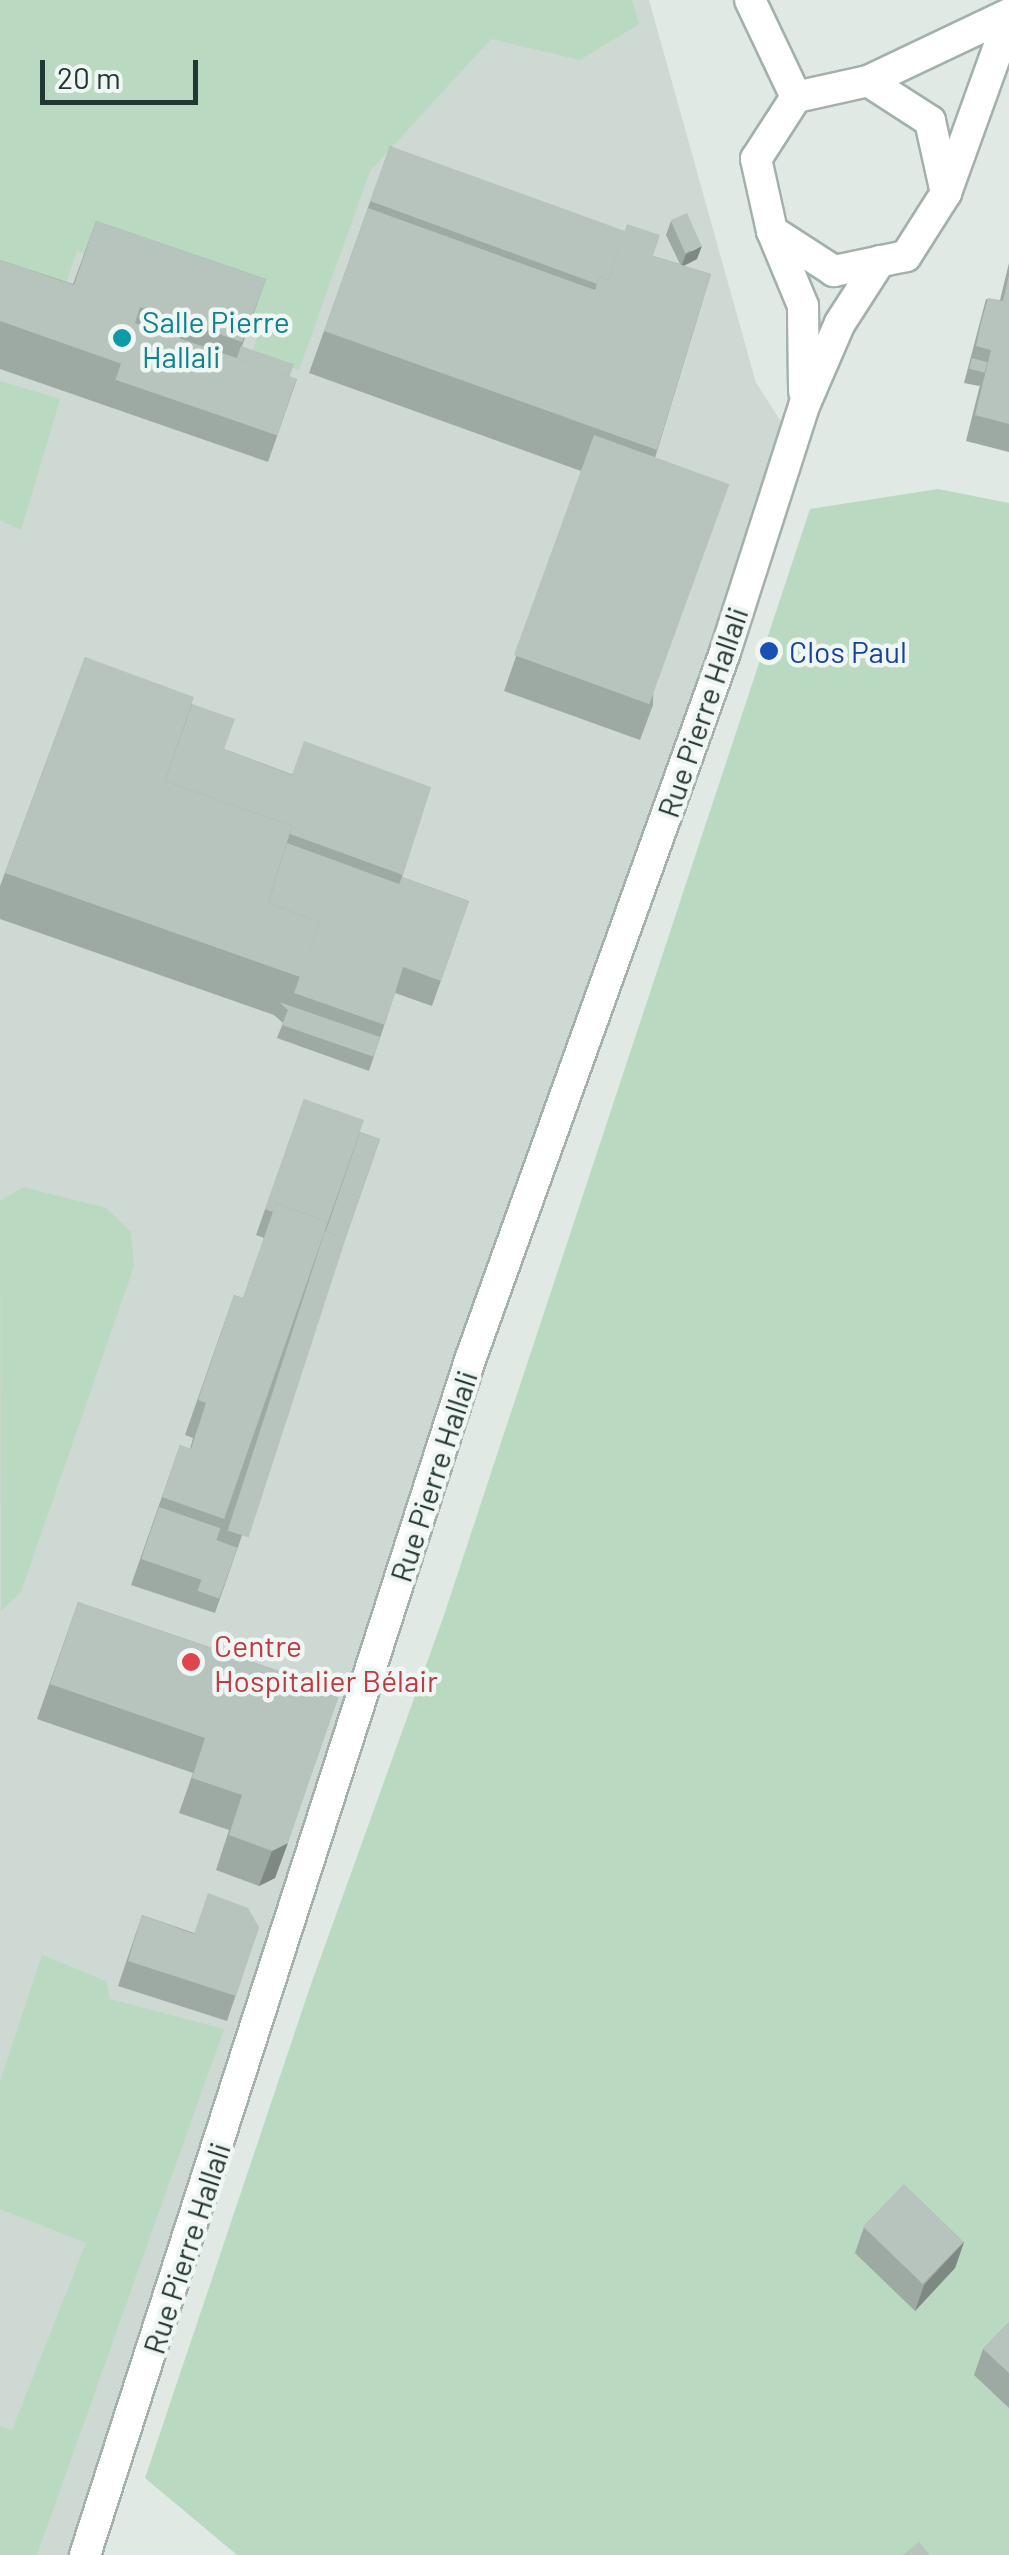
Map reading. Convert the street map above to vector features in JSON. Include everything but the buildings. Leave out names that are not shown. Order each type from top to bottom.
[{"type":"street","points":[[750,0],[796,97]]},
{"type":"street","points":[[1009,16],[946,194],[906,256],[834,272],[772,231],[756,159],[796,97],[868,81],[1009,16]]},
{"type":"street","points":[[868,81],[930,121],[946,194]]},
{"type":"street","name":"Rue Pierre Hallali","points":[[772,231],[803,306],[804,406]]},
{"type":"street","name":"Rue Pierre Hallali","points":[[85,2555],[470,1360],[725,652],[804,406],[840,323],[880,261]]},
{"type":"shaded area","name":"Centre Hospitalier Bélair","points":[[0,0],[649,0],[756,383],[793,440],[81,2555],[0,2555]]},
{"type":"green space","points":[[0,0],[632,0],[639,24],[580,60],[491,39],[370,171],[299,370],[252,353],[264,317],[77,251],[56,314],[0,294]]},
{"type":"green space","points":[[0,381],[60,399],[21,530],[0,520]]},
{"type":"green space","points":[[938,489],[1009,503],[1009,2555],[237,2555],[145,2478],[310,1987],[443,1618],[810,509]]},
{"type":"green space","points":[[23,1187],[106,1208],[131,1232],[134,1266],[21,1592],[1,1611],[0,1201]]},
{"type":"green space","points":[[42,1955],[106,1981],[110,1999],[224,2029],[37,2555],[0,2555],[0,2426],[12,2430],[86,2243],[0,2209],[0,2082]]},
{"type":"place","name":"Salle Pierre Hallali","points":[[122,338]]},
{"type":"place","name":"Clos Paul","points":[[769,651]]},
{"type":"place","name":"Centre Hospitalier Bélair","points":[[191,1662]]}]
